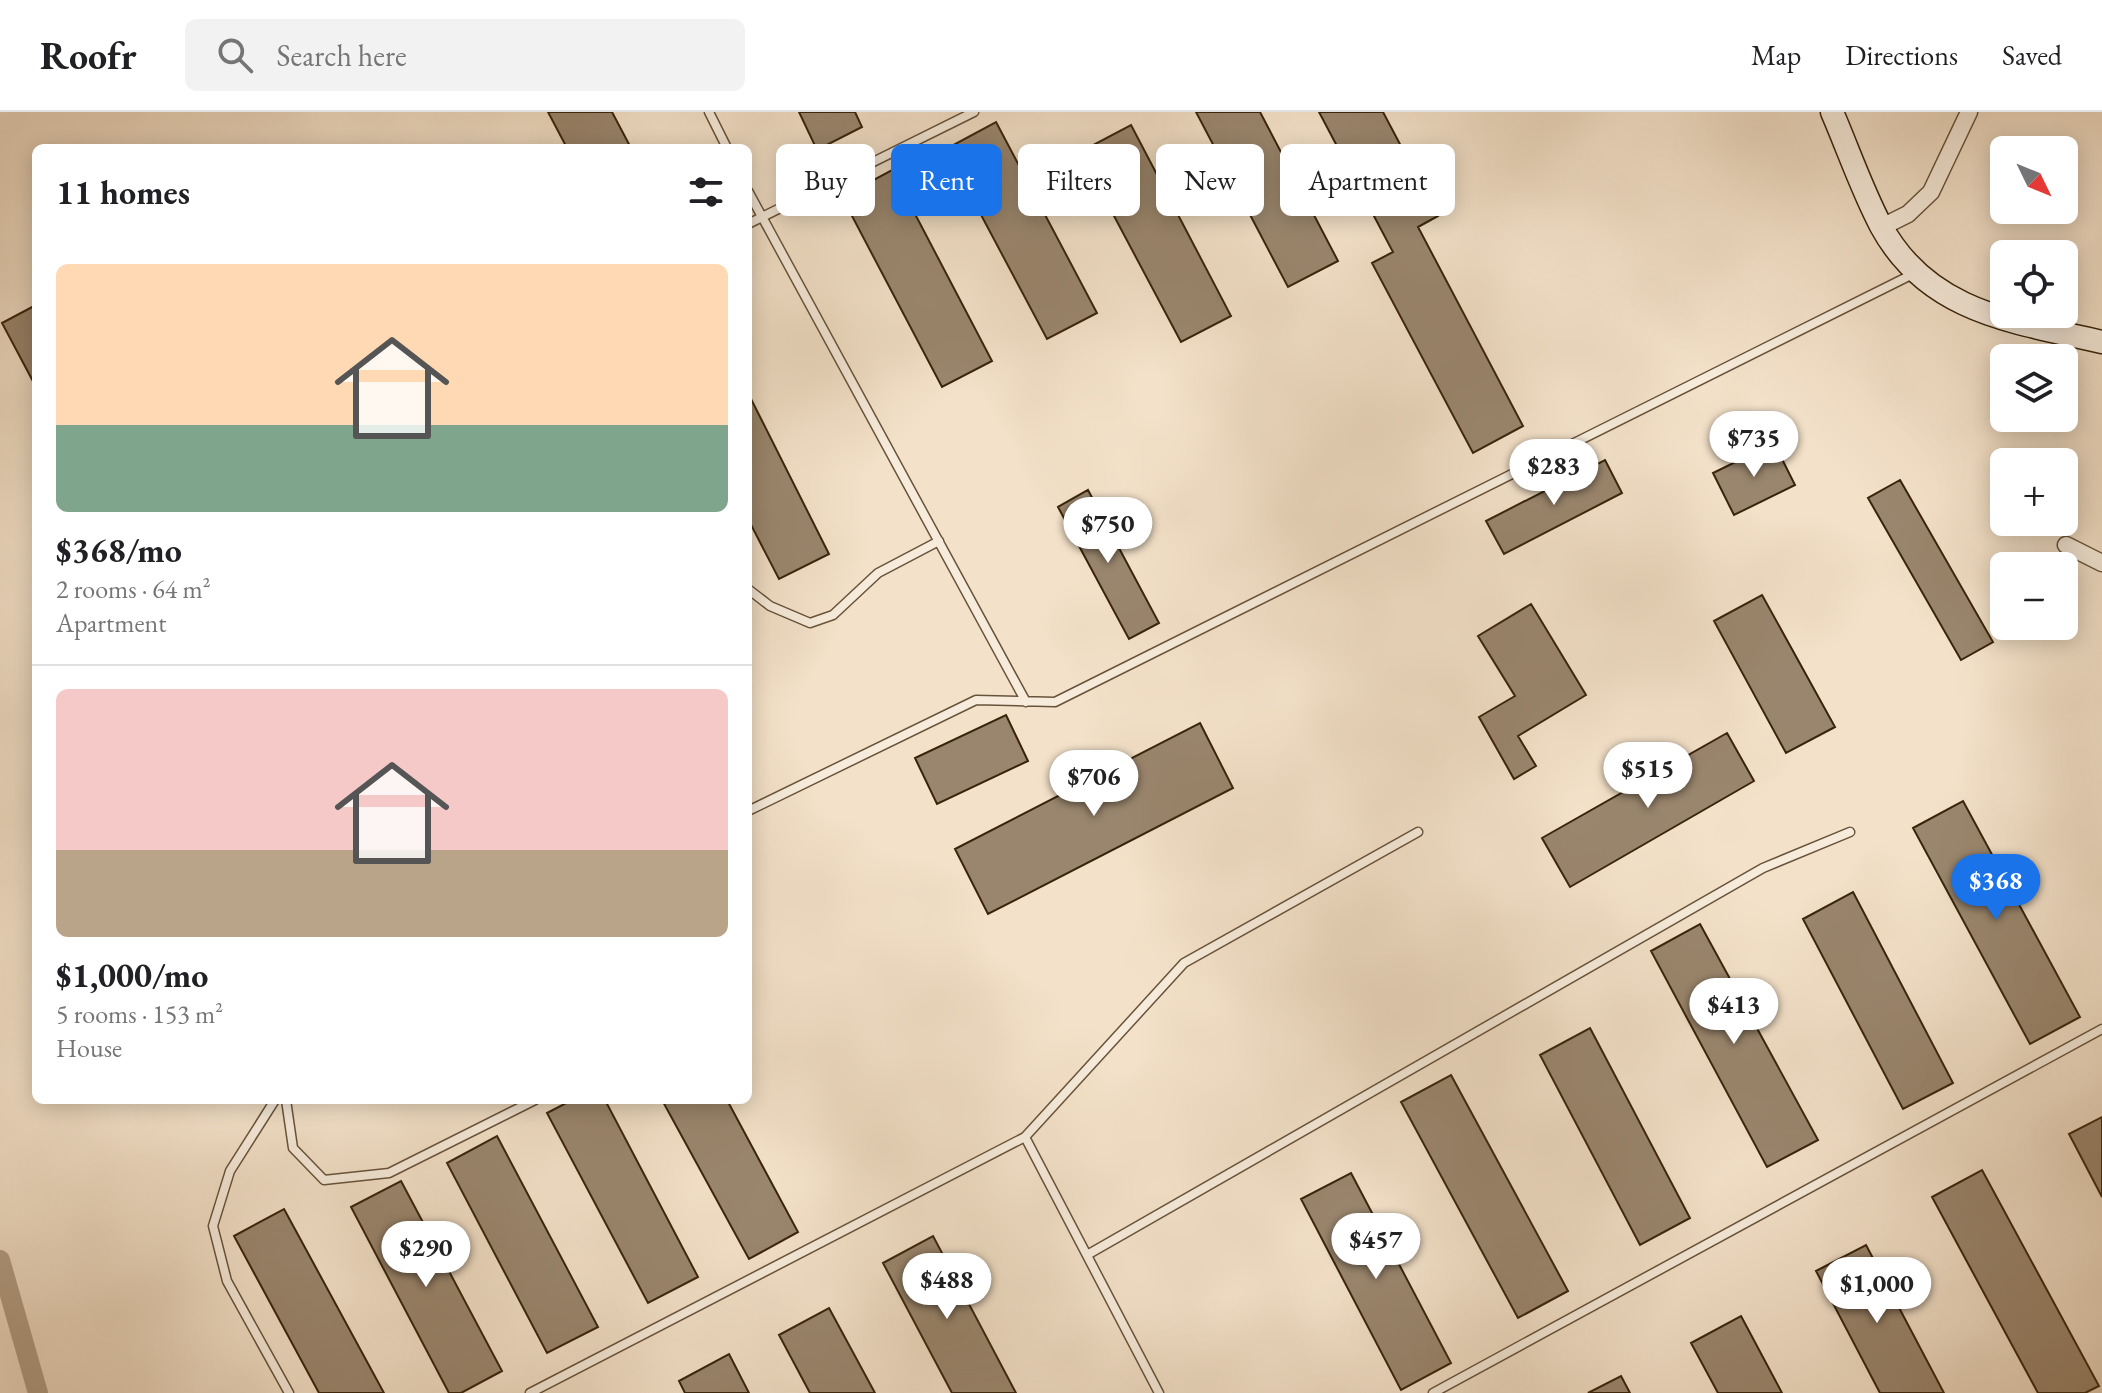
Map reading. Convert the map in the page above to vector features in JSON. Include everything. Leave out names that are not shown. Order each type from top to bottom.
[{"type":"street","points":[[1832,112],[1882,227],[1916,272],[1953,300],[1996,317],[2102,342]]},
{"type":"street","points":[[1882,227],[1908,214],[1931,192],[1969,112]]},
{"type":"street","points":[[2066,545],[2102,563]]},
{"type":"lane","points":[[709,112],[725,144]]},
{"type":"lane","points":[[752,222],[974,112]]},
{"type":"lane","points":[[752,199],[1026,702]]},
{"type":"lane","points":[[752,809],[976,700],[1055,702],[1916,272]]},
{"type":"lane","points":[[752,592],[770,606],[810,623],[833,615],[878,573],[939,541]]},
{"type":"lane","points":[[530,1393],[1025,1137],[1184,963],[1418,832]]},
{"type":"lane","points":[[1087,1255],[1763,868],[1850,832]]},
{"type":"lane","points":[[1433,1393],[2102,1029]]},
{"type":"lane","points":[[272,1104],[230,1171],[213,1226],[227,1281],[289,1393]]},
{"type":"lane","points":[[287,1104],[293,1148],[324,1180],[389,1173],[527,1104]]},
{"type":"lane","points":[[1025,1137],[1159,1393]]},
{"type":"building","points":[[548,112],[612,112],[629,144],[565,144]]},
{"type":"building","points":[[799,112],[855,112],[862,127],[829,144],[814,144]]},
{"type":"building","points":[[1196,112],[1260,112],[1280,150],[1280,216],[1314,216],[1338,261],[1288,287],[1251,216],[1264,216],[1264,144],[1213,144]]},
{"type":"building","points":[[1319,112],[1383,112],[1400,144],[1336,144]]},
{"type":"building","points":[[996,122],[1018,164],[1018,216],[1046,216],[1097,313],[1047,339],[982,216],[1002,216],[1002,144],[955,144]]},
{"type":"building","points":[[1131,125],[1156,173],[1156,216],[1179,216],[1231,316],[1181,342],[1114,216],[1140,216],[1140,144],[1095,144]]},
{"type":"building","points":[[891,171],[891,216],[916,216],[992,361],[942,387],[852,216],[875,216],[875,179]]},
{"type":"building","points":[[1374,216],[1438,216],[1418,227],[1523,426],[1473,453],[1372,263],[1393,252]]},
{"type":"building","points":[[32,307],[32,379],[2,323]]},
{"type":"building","points":[[752,401],[829,554],[779,579],[752,527]]},
{"type":"building","points":[[1774,443],[1795,485],[1734,515],[1713,473]]},
{"type":"building","points":[[1605,460],[1622,493],[1504,554],[1486,521]]},
{"type":"building","points":[[1900,480],[1993,642],[1961,660],[1868,498]]},
{"type":"building","points":[[1088,490],[1159,623],[1129,639],[1058,507]]},
{"type":"building","points":[[1762,595],[1835,727],[1786,753],[1714,621]]},
{"type":"building","points":[[1531,604],[1586,695],[1518,736],[1536,766],[1514,779],[1479,717],[1515,696],[1478,636]]},
{"type":"building","points":[[1006,715],[1028,761],[937,804],[915,758]]},
{"type":"building","points":[[1200,723],[1233,788],[988,914],[955,849]]},
{"type":"building","points":[[1727,733],[1754,781],[1570,887],[1542,838]]},
{"type":"building","points":[[1963,801],[2080,1017],[2030,1044],[1913,828]]},
{"type":"building","points":[[1853,892],[1953,1083],[1903,1109],[1803,919]]},
{"type":"building","points":[[1700,924],[1818,1140],[1767,1167],[1651,951]]},
{"type":"building","points":[[1590,1028],[1690,1218],[1640,1245],[1540,1055]]},
{"type":"building","points":[[1451,1075],[1568,1291],[1518,1318],[1401,1102]]},
{"type":"building","points":[[564,1104],[607,1104],[698,1277],[648,1303],[547,1113]]},
{"type":"building","points":[[664,1104],[729,1104],[798,1232],[749,1259]]},
{"type":"building","points":[[2102,1117],[2102,1197],[2069,1134]]},
{"type":"building","points":[[497,1136],[598,1327],[547,1353],[447,1163]]},
{"type":"building","points":[[1982,1170],[2099,1386],[2085,1393],[2038,1393],[1932,1197]]},
{"type":"building","points":[[1351,1173],[1451,1363],[1401,1390],[1301,1199]]},
{"type":"building","points":[[401,1181],[502,1371],[461,1393],[449,1393],[351,1207]]},
{"type":"building","points":[[284,1209],[384,1393],[319,1393],[234,1236]]},
{"type":"building","points":[[933,1236],[1016,1393],[952,1393],[883,1263]]},
{"type":"building","points":[[1866,1245],[1944,1393],[1880,1393],[1816,1271]]},
{"type":"building","points":[[829,1308],[875,1393],[810,1393],[779,1335]]},
{"type":"building","points":[[1741,1316],[1782,1393],[1718,1393],[1691,1343]]},
{"type":"building","points":[[729,1354],[749,1393],[685,1393],[679,1381]]},
{"type":"building","points":[[1621,1376],[1630,1393],[1588,1393]]},
{"type":"waterway","points":[[0,1260],[38,1393]]}]
